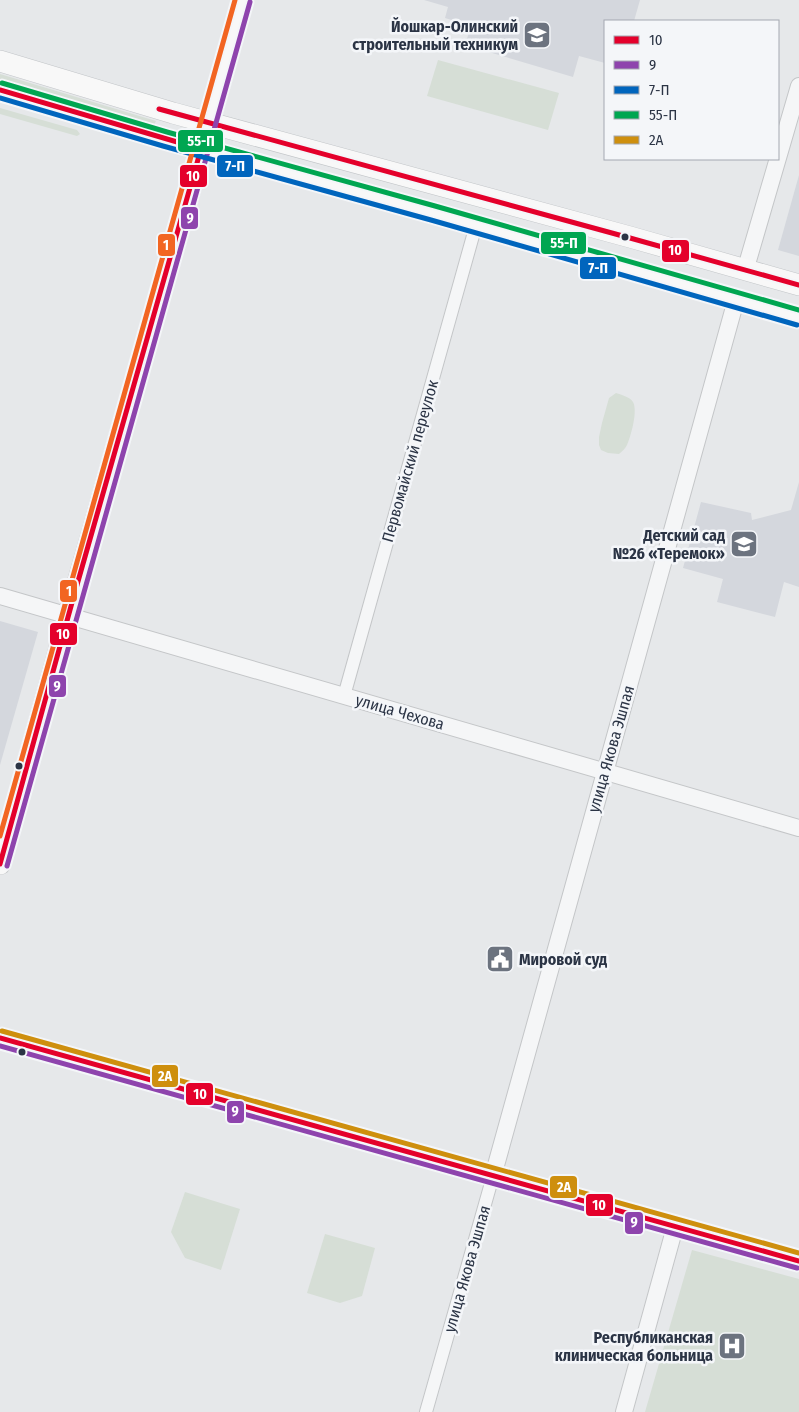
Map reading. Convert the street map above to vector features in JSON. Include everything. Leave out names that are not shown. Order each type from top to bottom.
[{"type":"main road","points":[[0,864],[68,616],[243,0]]},
{"type":"main road","points":[[0,61],[208,122],[630,237],[799,286]]},
{"type":"main road","points":[[0,90],[201,149],[476,225],[799,318]]},
{"type":"main road","name":"улица Якова Эшпая","points":[[736,300],[745,271]]},
{"type":"street","name":"улица Якова Эшпая","points":[[779,155],[799,86]]},
{"type":"street","name":"улица Якова Эшпая","points":[[745,271],[777,160]]},
{"type":"street","name":"Первомайский переулок","points":[[344,696],[476,225]]},
{"type":"street","name":"улица Якова Эшпая","points":[[426,1412],[736,300]]},
{"type":"street","name":"улица Чехова","points":[[0,596],[799,828]]},
{"type":"street","points":[[0,1038],[799,1261]]},
{"type":"street","points":[[624,1412],[675,1227]]},
{"type":"shaded area","name":"Йошкар-Олинский строительный техникум","points":[[424,0],[640,0],[634,20],[604,20],[604,63],[579,56],[573,77],[465,45],[471,26],[445,18],[448,7]]},
{"type":"shaded area","points":[[438,60],[559,93],[548,130],[427,96]]},
{"type":"shaded area","points":[[0,74],[156,121],[154,125],[0,79]]},
{"type":"shaded area","points":[[0,108],[77,130],[80,134],[77,136],[0,114]]},
{"type":"shaded area","points":[[799,175],[799,256],[778,250]]},
{"type":"shaded area","points":[[616,393],[632,400],[635,411],[629,441],[619,454],[601,450],[599,445],[599,437],[609,398]]},
{"type":"shaded area","name":"Детский сад №26 «Теремок»","points":[[799,482],[799,587],[784,582],[775,617],[717,602],[723,579],[683,568],[701,502],[751,513],[752,520],[791,510]]},
{"type":"shaded area","points":[[0,621],[38,632],[0,765]]},
{"type":"shaded area","points":[[185,1192],[240,1209],[221,1270],[185,1258],[171,1232]]},
{"type":"shaded area","points":[[325,1234],[375,1248],[362,1296],[340,1303],[307,1293]]},
{"type":"shaded area","name":"Республиканская клиническая больница","points":[[692,1250],[799,1279],[799,1412],[645,1412]]},
{"type":"transit line","name":"1","points":[[0,836],[235,0]]},
{"type":"transit line","name":"9","points":[[7,866],[250,2]]},
{"type":"transit line","name":"55-П","points":[[2,83],[167,132],[799,310]]},
{"type":"transit line","name":"10","points":[[0,90],[201,149],[0,864]]},
{"type":"transit line","name":"7-П","points":[[0,98],[163,146],[431,220],[797,325]]},
{"type":"transit line","name":"10","points":[[159,109],[799,285]]},
{"type":"transit line","name":"2А","points":[[2,1031],[799,1253]]},
{"type":"transit line","name":"10","points":[[0,1038],[799,1261]]},
{"type":"transit line","name":"9","points":[[0,1046],[797,1268]]},
{"type":"place","name":"Йошкар-Олинский строительный техникум","points":[[537,35]]},
{"type":"place","name":"Детский сад №26 «Теремок»","points":[[744,544]]},
{"type":"place","name":"Мировой суд","points":[[500,959]]},
{"type":"place","name":"Республиканская клиническая больница","points":[[732,1346]]}]
